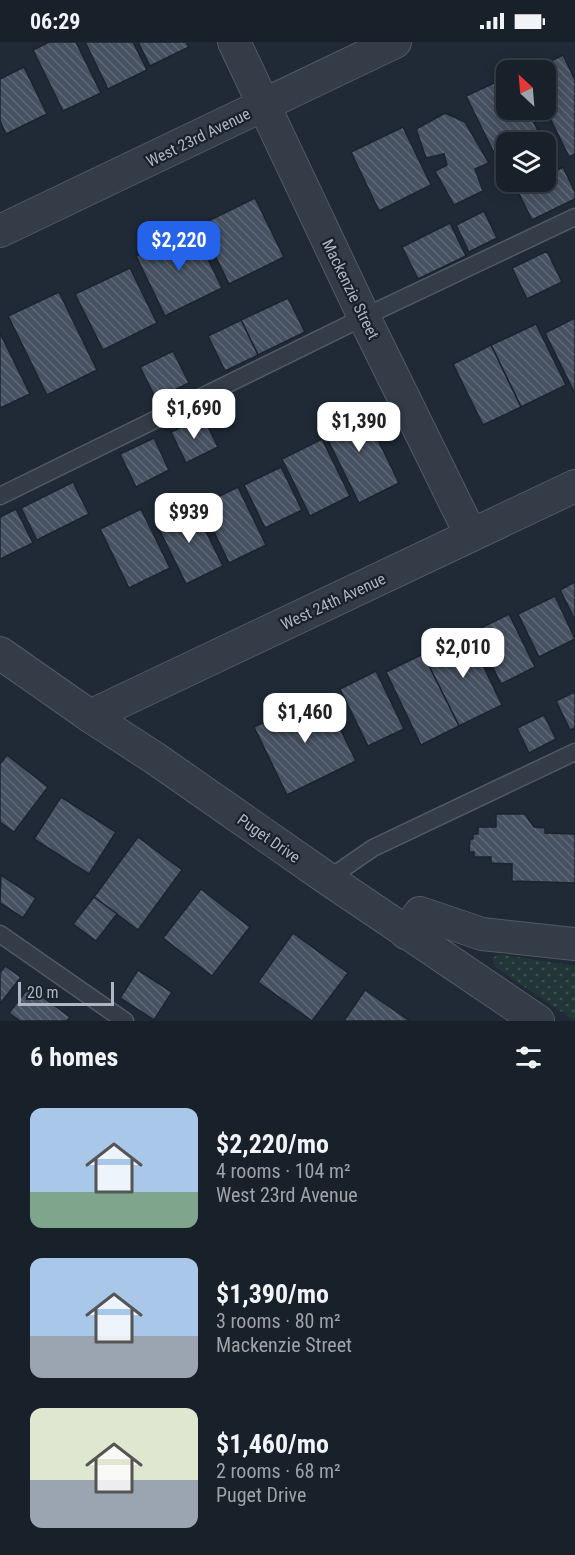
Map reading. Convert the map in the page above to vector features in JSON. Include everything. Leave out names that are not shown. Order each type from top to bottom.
[{"type":"street","name":"Mackenzie Street","points":[[234,42],[364,317],[471,535]]},
{"type":"street","name":"West 23rd Avenue","points":[[0,231],[395,42]]},
{"type":"street","name":"West 24th Avenue","points":[[90,716],[575,486]]},
{"type":"street","name":"Puget Drive","points":[[0,653],[406,933],[538,1021]]},
{"type":"street","points":[[406,933],[420,913],[482,934],[575,944]]},
{"type":"lane","points":[[0,496],[364,317],[575,217]]},
{"type":"lane","points":[[328,879],[373,848],[575,752]]},
{"type":"lane","points":[[0,934],[125,1021]]},
{"type":"green space","points":[[499,954],[575,966],[575,1021],[494,966],[493,958]]},
{"type":"building","points":[[49,42],[76,42],[101,93],[63,111],[33,50]]},
{"type":"building","points":[[85,42],[133,42],[147,70],[108,89]]},
{"type":"building","points":[[138,42],[186,42],[189,47],[150,66]]},
{"type":"building","points":[[563,55],[575,80],[575,154],[569,157],[551,120],[556,120],[556,60],[553,60]]},
{"type":"building","points":[[24,67],[47,114],[6,134],[0,121],[0,79]]},
{"type":"building","points":[[496,82],[496,120],[533,120],[539,132],[496,132],[495,155],[466,96]]},
{"type":"building","points":[[445,113],[465,122],[489,163],[475,169],[483,191],[454,205],[435,171],[447,165],[444,154],[426,158],[416,129]]},
{"type":"building","points":[[403,127],[431,185],[379,211],[351,152]]},
{"type":"building","points":[[563,167],[575,192],[575,199],[532,220],[518,192],[556,192],[556,171]]},
{"type":"building","points":[[255,198],[284,257],[229,284],[200,225]]},
{"type":"building","points":[[484,211],[497,238],[469,252],[456,225]]},
{"type":"building","points":[[450,223],[466,256],[418,279],[402,247]]},
{"type":"building","points":[[193,228],[222,288],[165,316],[136,256]]},
{"type":"building","points":[[547,251],[562,282],[527,299],[512,268]]},
{"type":"building","points":[[130,268],[157,323],[103,350],[75,294]]},
{"type":"building","points":[[59,292],[97,370],[47,395],[8,316]]},
{"type":"building","points":[[288,298],[305,332],[258,355],[241,320]]},
{"type":"building","points":[[575,318],[575,394],[545,333]]},
{"type":"building","points":[[241,320],[258,355],[225,371],[208,336]]},
{"type":"building","points":[[536,324],[566,385],[521,407],[491,345]]},
{"type":"building","points":[[0,333],[30,394],[0,408]]},
{"type":"building","points":[[491,345],[521,407],[483,425],[453,364]]},
{"type":"building","points":[[173,351],[189,383],[156,399],[140,367]]},
{"type":"building","points":[[360,403],[399,483],[359,503],[319,422]]},
{"type":"building","points":[[203,417],[218,447],[186,463],[171,432]]},
{"type":"building","points":[[154,438],[169,470],[136,487],[120,454]]},
{"type":"building","points":[[322,439],[350,496],[310,516],[282,459]]},
{"type":"building","points":[[281,467],[302,510],[265,528],[244,485]]},
{"type":"building","points":[[73,482],[89,514],[37,540],[21,508]]},
{"type":"building","points":[[238,487],[266,545],[229,563],[201,505]]},
{"type":"building","points":[[193,505],[223,566],[186,584],[156,523]]},
{"type":"building","points":[[16,509],[33,543],[0,559],[0,517]]},
{"type":"building","points":[[141,509],[170,568],[129,588],[100,529]]},
{"type":"building","points":[[575,582],[575,620],[560,590]]},
{"type":"building","points":[[555,596],[575,639],[539,657],[518,614]]},
{"type":"building","points":[[509,614],[535,667],[501,684],[475,631]]},
{"type":"building","points":[[466,630],[502,705],[459,726],[423,654]]},
{"type":"building","points":[[423,654],[459,726],[421,745],[386,672]]},
{"type":"building","points":[[376,671],[404,729],[368,746],[340,689]]},
{"type":"building","points":[[575,692],[575,728],[570,730],[556,701]]},
{"type":"building","points":[[323,694],[356,761],[287,795],[254,727]]},
{"type":"building","points":[[544,715],[556,739],[529,753],[517,728]]},
{"type":"building","points":[[7,755],[48,787],[14,832],[0,822],[0,764]]},
{"type":"building","points":[[61,797],[116,832],[89,874],[34,839]]},
{"type":"building","points":[[496,814],[525,814],[534,827],[545,828],[545,833],[575,834],[575,883],[512,881],[512,864],[491,863],[491,857],[474,857],[474,852],[469,852],[470,839],[473,839],[473,834],[478,834],[478,827],[496,827]]},
{"type":"building","points":[[138,837],[182,870],[138,930],[94,897]]},
{"type":"building","points":[[1,875],[36,898],[23,918],[0,903]]},
{"type":"building","points":[[201,889],[250,927],[212,976],[163,938]]},
{"type":"building","points":[[94,897],[117,914],[96,941],[73,924]]},
{"type":"building","points":[[293,933],[348,973],[312,1021],[258,982]]},
{"type":"building","points":[[5,966],[21,977],[0,1004],[0,973]]},
{"type":"building","points":[[138,970],[172,992],[154,1020],[120,998]]},
{"type":"building","points":[[29,987],[70,1017],[67,1021],[20,1021],[9,1013]]},
{"type":"building","points":[[365,990],[410,1021],[344,1021]]}]
